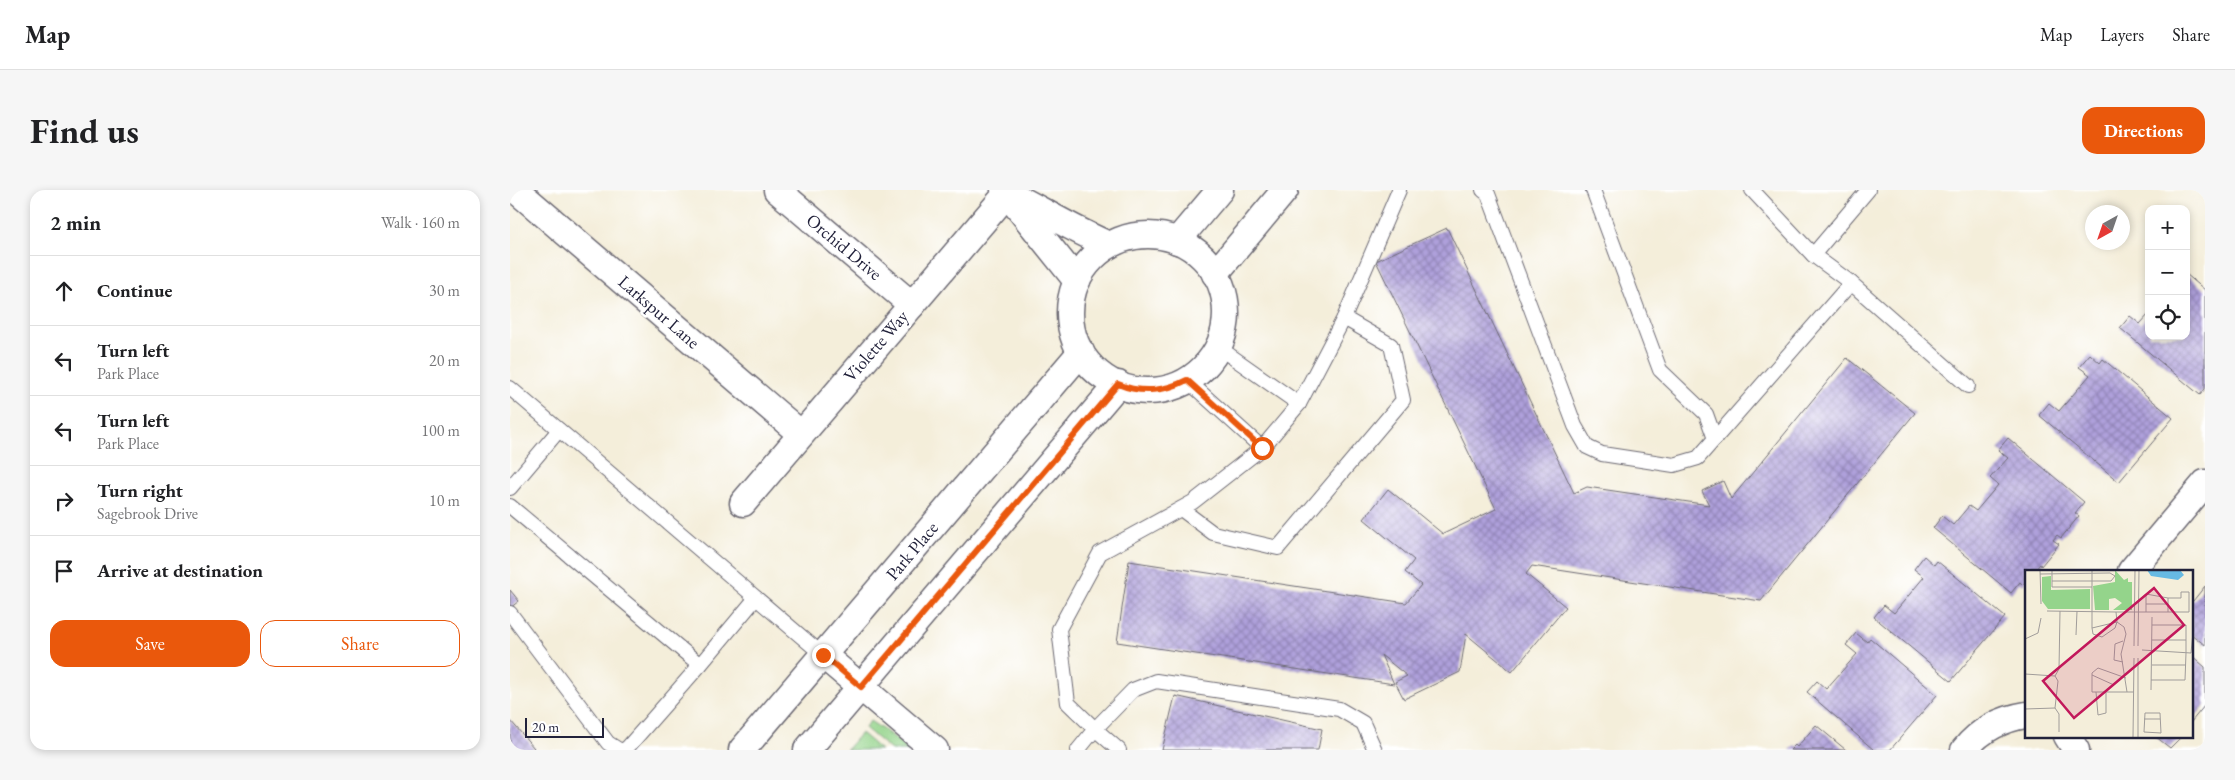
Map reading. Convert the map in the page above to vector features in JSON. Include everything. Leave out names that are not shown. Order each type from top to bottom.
[{"type":"street","name":"Larkspur Lane","points":[[516,190],[801,434]]},
{"type":"street","name":"Orchid Drive","points":[[777,190],[912,305]]},
{"type":"street","points":[[1177,241],[1220,190]]},
{"type":"street","points":[[1215,274],[1285,190]]},
{"type":"street","name":"Violette Way","points":[[743,502],[1007,191]]},
{"type":"street","points":[[1007,191],[1083,234],[1109,245]]},
{"type":"street","points":[[1007,191],[1077,281]]},
{"type":"street","points":[[1148,235],[1162,236],[1177,241],[1196,252],[1205,260],[1215,274],[1223,292],[1226,314],[1224,329],[1218,347],[1205,366],[1187,380],[1159,390],[1134,389],[1118,384],[1094,368],[1081,352],[1074,335],[1070,314],[1071,302],[1077,281],[1089,261],[1109,245],[1127,238],[1148,235]]},
{"type":"street","name":"Park Place","points":[[742,750],[1081,352]]},
{"type":"street","points":[[807,750],[1118,384]]},
{"type":"street","points":[[2132,570],[2205,483]]},
{"type":"street","points":[[823,655],[936,750]]},
{"type":"street","points":[[1964,750],[1979,734],[1992,726],[2004,720],[2025,715]]},
{"type":"street","points":[[2068,738],[2076,750]]},
{"type":"lane","points":[[1119,750],[1068,703],[1059,629],[1100,553],[1193,502],[1262,448],[1299,404],[1344,318],[1399,190]]},
{"type":"lane","points":[[1593,190],[1660,370],[1706,414],[1715,439]]},
{"type":"lane","points":[[1752,190],[1813,255],[1850,283],[1968,386]]},
{"type":"lane","points":[[1813,255],[1868,190]]},
{"type":"lane","points":[[1489,191],[1575,426],[1587,447],[1602,454],[1674,464],[1698,458],[1850,283]]},
{"type":"lane","points":[[1181,508],[1213,533],[1278,548],[1403,400],[1391,345],[1344,318]]},
{"type":"lane","points":[[1218,347],[1299,404]]},
{"type":"lane","points":[[1187,380],[1262,448]]},
{"type":"lane","points":[[510,388],[823,655]]},
{"type":"lane","points":[[510,488],[559,430]]},
{"type":"lane","points":[[510,506],[700,665]]},
{"type":"lane","points":[[510,613],[608,743],[621,750],[627,748],[756,598]]},
{"type":"lane","points":[[1078,750],[1095,729],[1133,690],[1156,680],[1338,709],[1363,723],[1375,750]]},
{"type":"green space","points":[[870,721],[909,750],[891,750],[865,728]]},
{"type":"green space","points":[[861,733],[881,750],[846,750]]},
{"type":"building","points":[[1447,228],[1574,493],[1587,487],[1709,505],[1702,491],[1723,481],[1731,499],[1847,358],[1915,413],[1761,601],[1532,566],[1526,574],[1566,607],[1512,672],[1466,634],[1460,672],[1404,699],[1395,682],[1407,676],[1381,655],[1394,684],[1117,642],[1129,561],[1406,603],[1421,585],[1405,572],[1414,560],[1364,519],[1388,489],[1443,534],[1496,509],[1376,261]]},
{"type":"building","points":[[2190,277],[2205,290],[2205,389],[2200,395],[2120,328],[2130,316],[2140,324],[2145,318],[2145,340],[2190,340]]},
{"type":"building","points":[[2090,354],[2100,363],[2103,359],[2173,418],[2119,482],[2039,415],[2049,403],[2059,411],[2090,375],[2079,367]]},
{"type":"building","points":[[2008,438],[2084,502],[2075,513],[2079,516],[2061,538],[2057,535],[2053,540],[2059,544],[2041,566],[2040,564],[2035,570],[2025,570],[2025,582],[2023,585],[2020,582],[2011,593],[1933,528],[1942,516],[1953,525],[1969,506],[1976,511],[1998,485],[1990,478],[2008,458],[1998,450]]},
{"type":"building","points":[[1924,556],[1934,565],[1937,561],[2005,617],[1951,681],[1874,617],[1884,605],[1894,613],[1924,577],[1914,569]]},
{"type":"building","points":[[2205,586],[2205,645],[2192,635],[2193,601]]},
{"type":"building","points":[[510,590],[519,601],[510,608]]},
{"type":"building","points":[[1856,633],[1867,642],[1870,638],[1937,695],[1890,750],[1874,750],[1807,692],[1817,681],[1826,689],[1857,654],[1846,645]]},
{"type":"building","points":[[2192,656],[2205,667],[2205,705],[2192,721]]},
{"type":"building","points":[[1175,696],[1322,729],[1318,750],[1162,750]]},
{"type":"building","points":[[510,720],[534,748],[532,750],[510,750]]},
{"type":"building","points":[[1816,725],[1846,750],[1790,750],[1795,745],[1797,747]]},
{"type":"building","points":[[2158,738],[2180,738],[2170,748]]},
{"type":"route","points":[[823,655],[861,687],[1118,384],[1134,389],[1159,390],[1172,387],[1187,380],[1262,448]]}]
